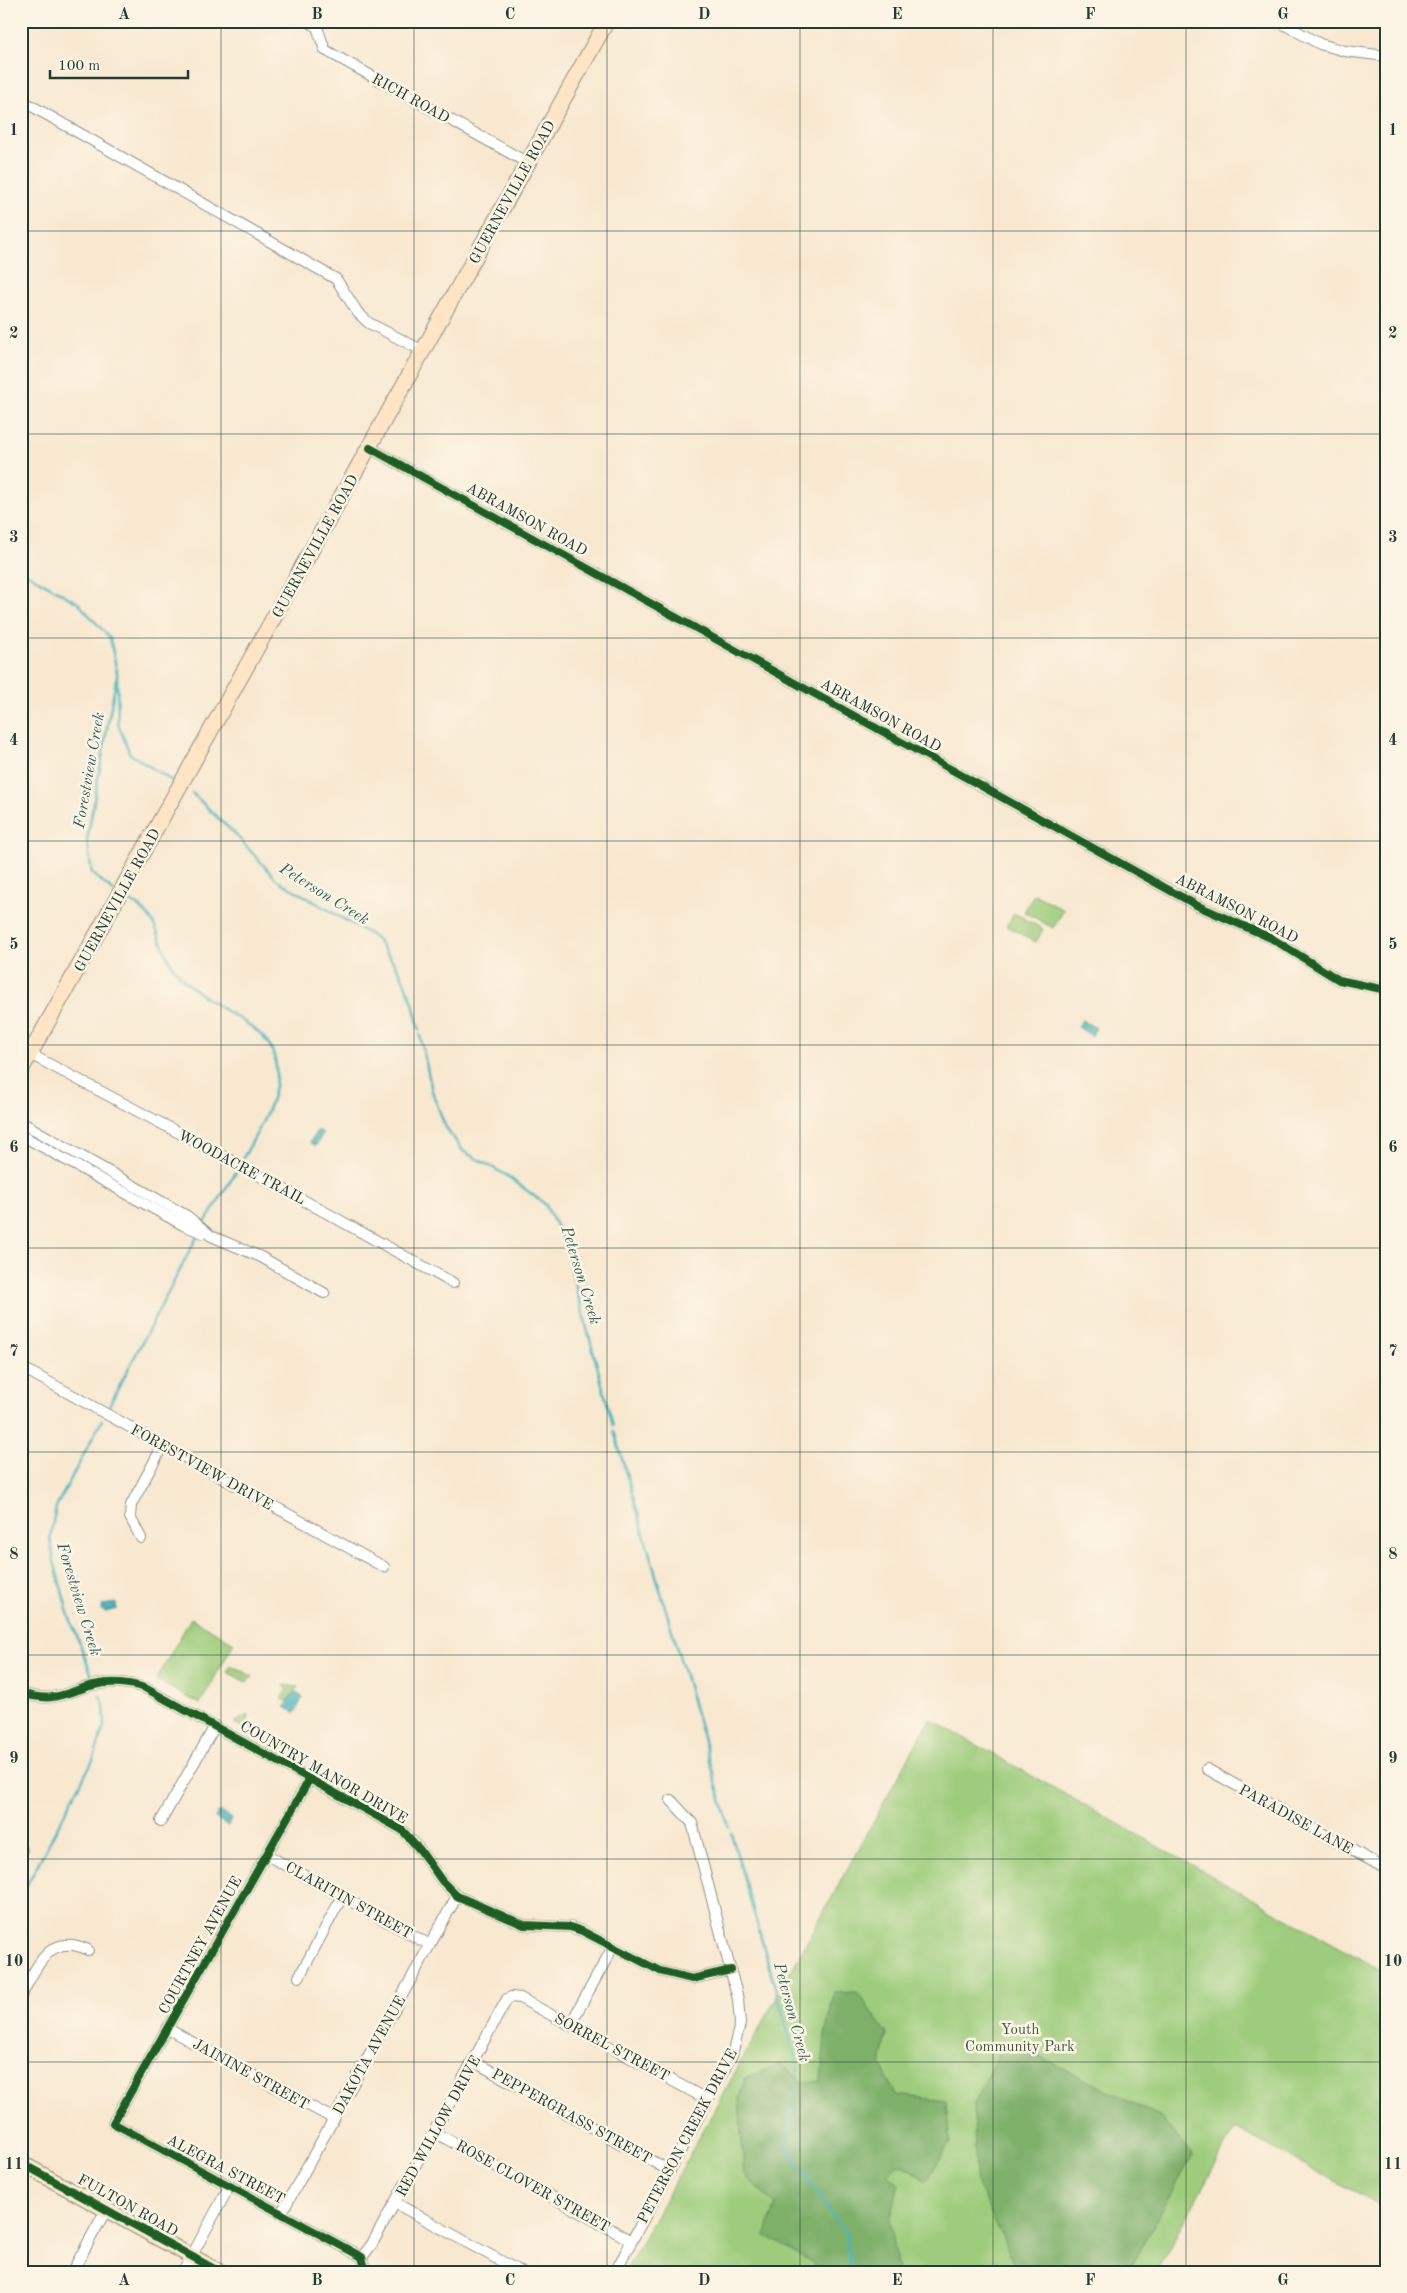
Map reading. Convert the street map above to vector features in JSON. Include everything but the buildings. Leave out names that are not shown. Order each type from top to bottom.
[{"type":"main road","name":"GUERNEVILLE ROAD","points":[[21,1070],[607,21]]},
{"type":"main road","name":"FULTON ROAD","points":[[21,2164],[220,2272]]},
{"type":"street","name":"RICH ROAD","points":[[308,21],[317,27],[324,50],[528,163]]},
{"type":"street","points":[[1278,21],[1320,44],[1345,51],[1386,56]]},
{"type":"street","points":[[21,100],[336,279],[358,313],[370,323],[423,351]]},
{"type":"street","name":"ABRAMSON ROAD","points":[[370,448],[1198,906],[1271,938],[1339,980],[1386,990]]},
{"type":"street","name":"WOODACRE TRAIL","points":[[30,1054],[249,1170],[453,1283]]},
{"type":"street","points":[[21,1122],[188,1216],[211,1236]]},
{"type":"street","points":[[21,1135],[183,1225],[252,1253],[324,1293]]},
{"type":"street","name":"FORESTVIEW DRIVE","points":[[21,1367],[384,1567]]},
{"type":"street","points":[[141,1538],[130,1516],[131,1505],[163,1445]]},
{"type":"street","name":"COUNTRY MANOR DRIVE","points":[[21,1692],[31,1696],[58,1697],[100,1684],[130,1684],[152,1691],[402,1830],[420,1850],[442,1881],[457,1896],[524,1925],[570,1927],[660,1971],[684,1978],[692,1979],[731,1970]]},
{"type":"street","points":[[161,1821],[215,1726]]},
{"type":"street","name":"PARADISE LANE","points":[[1207,1769],[1386,1869]]},
{"type":"street","name":"COURTNEY AVENUE","points":[[113,2123],[309,1780]]},
{"type":"street","name":"PETERSON CREEK DRIVE","points":[[615,2272],[732,2055],[740,2024],[738,1999],[692,1823],[670,1800]]},
{"type":"street","name":"CLARITIN STREET","points":[[267,1855],[430,1946]]},
{"type":"street","points":[[300,1977],[343,1896]]},
{"type":"street","name":"DAKOTA AVENUE","points":[[281,2214],[457,1896]]},
{"type":"street","points":[[21,1996],[42,1960],[52,1949],[74,1943],[88,1950]]},
{"type":"street","points":[[570,2025],[613,1947]]},
{"type":"street","name":"SORREL STREET","points":[[514,1996],[708,2100]]},
{"type":"street","name":"RED WILLOW DRIVE","points":[[362,2257],[372,2244],[508,2000],[514,1996]]},
{"type":"street","name":"JAININE STREET","points":[[168,2029],[334,2119]]},
{"type":"street","name":"PEPPERGRASS STREET","points":[[473,2061],[670,2171]]},
{"type":"street","name":"ALEGRA STREET","points":[[113,2123],[362,2257]]},
{"type":"street","name":"ROSE CLOVER STREET","points":[[434,2132],[632,2241]]},
{"type":"street","points":[[183,2272],[229,2186]]},
{"type":"street","points":[[395,2203],[508,2269],[521,2272]]},
{"type":"street","points":[[72,2272],[106,2210]]},
{"type":"street","points":[[362,2257],[366,2272]]},
{"type":"green space","points":[[1034,894],[1064,910],[1053,928],[1024,912]]},
{"type":"green space","points":[[1014,913],[1043,929],[1036,942],[1007,926]]},
{"type":"green space","points":[[191,1618],[234,1643],[200,1704],[156,1680]]},
{"type":"green space","points":[[231,1665],[253,1677],[246,1682],[227,1672]]},
{"type":"green space","points":[[284,1685],[298,1687],[287,1701],[281,1699],[287,1690]]},
{"type":"green space","points":[[247,1715],[249,1717],[247,1723],[249,1731],[234,1723]]},
{"type":"green space","name":"Youth Community Park","points":[[930,1719],[1386,1973],[1386,2208],[1235,2128],[1156,2272],[625,2272]]},
{"type":"green space","points":[[857,1992],[887,2034],[881,2065],[896,2095],[946,2101],[950,2143],[927,2180],[899,2164],[888,2173],[899,2185],[890,2219],[898,2272],[815,2272],[813,2263],[765,2235],[776,2205],[744,2175],[739,2099],[745,2078],[781,2064],[804,2083],[821,2081],[825,2036],[834,1993]]},
{"type":"green space","points":[[1006,2040],[1161,2117],[1193,2155],[1128,2272],[1018,2272],[975,2178],[974,2104]]},
{"type":"water","points":[[1082,1020],[1096,1028],[1092,1036],[1078,1027]]},
{"type":"water","points":[[317,1130],[323,1133],[316,1146],[310,1142]]},
{"type":"water","points":[[116,1603],[117,1609],[106,1612],[101,1610],[102,1605]]},
{"type":"water","points":[[294,1692],[303,1697],[295,1713],[285,1707]]},
{"type":"water","points":[[218,1812],[232,1819],[228,1826],[215,1818]]},
{"type":"waterway","name":"Peterson Creek","points":[[21,570],[78,603],[110,638],[117,672],[118,724],[130,754],[174,782]]},
{"type":"waterway","name":"Forestview Creek","points":[[114,892],[92,873],[87,840],[116,679]]},
{"type":"waterway","name":"Peterson Creek","points":[[192,793],[236,835],[277,880],[376,938],[400,972],[413,1003],[419,1029]]},
{"type":"waterway","name":"Forestview Creek","points":[[129,900],[140,907],[153,923],[168,958],[186,982],[255,1030],[265,1039],[272,1050],[276,1064],[274,1093],[263,1121],[242,1160]]},
{"type":"waterway","name":"Peterson Creek","points":[[420,1035],[432,1091],[445,1126],[463,1151],[506,1175],[545,1204],[563,1239],[613,1425]]},
{"type":"waterway","name":"Forestview Creek","points":[[203,1226],[239,1167]]},
{"type":"waterway","name":"Forestview Creek","points":[[109,1406],[198,1235]]},
{"type":"waterway","name":"Forestview Creek","points":[[92,1676],[68,1613],[54,1561],[50,1537],[56,1507],[102,1420]]},
{"type":"waterway","name":"Peterson Creek","points":[[614,1431],[729,1827]]},
{"type":"waterway","name":"Forestview Creek","points":[[21,1896],[94,1758],[105,1723],[104,1705],[100,1696]]},
{"type":"waterway","name":"Peterson Creek","points":[[731,1833],[798,2067],[786,2146],[847,2236],[850,2272]]},
{"type":"cycle path","points":[[370,448],[1198,906],[1271,938],[1339,980],[1386,990]]},
{"type":"cycle path","points":[[21,1693],[51,1697],[107,1683],[145,1688],[402,1830],[420,1850],[442,1881],[457,1896],[524,1925],[570,1927],[582,1931],[660,1971],[692,1979],[731,1970]]},
{"type":"cycle path","points":[[309,1780],[113,2123],[362,2257],[366,2272]]},
{"type":"cycle path","points":[[21,2163],[220,2272]]}]
